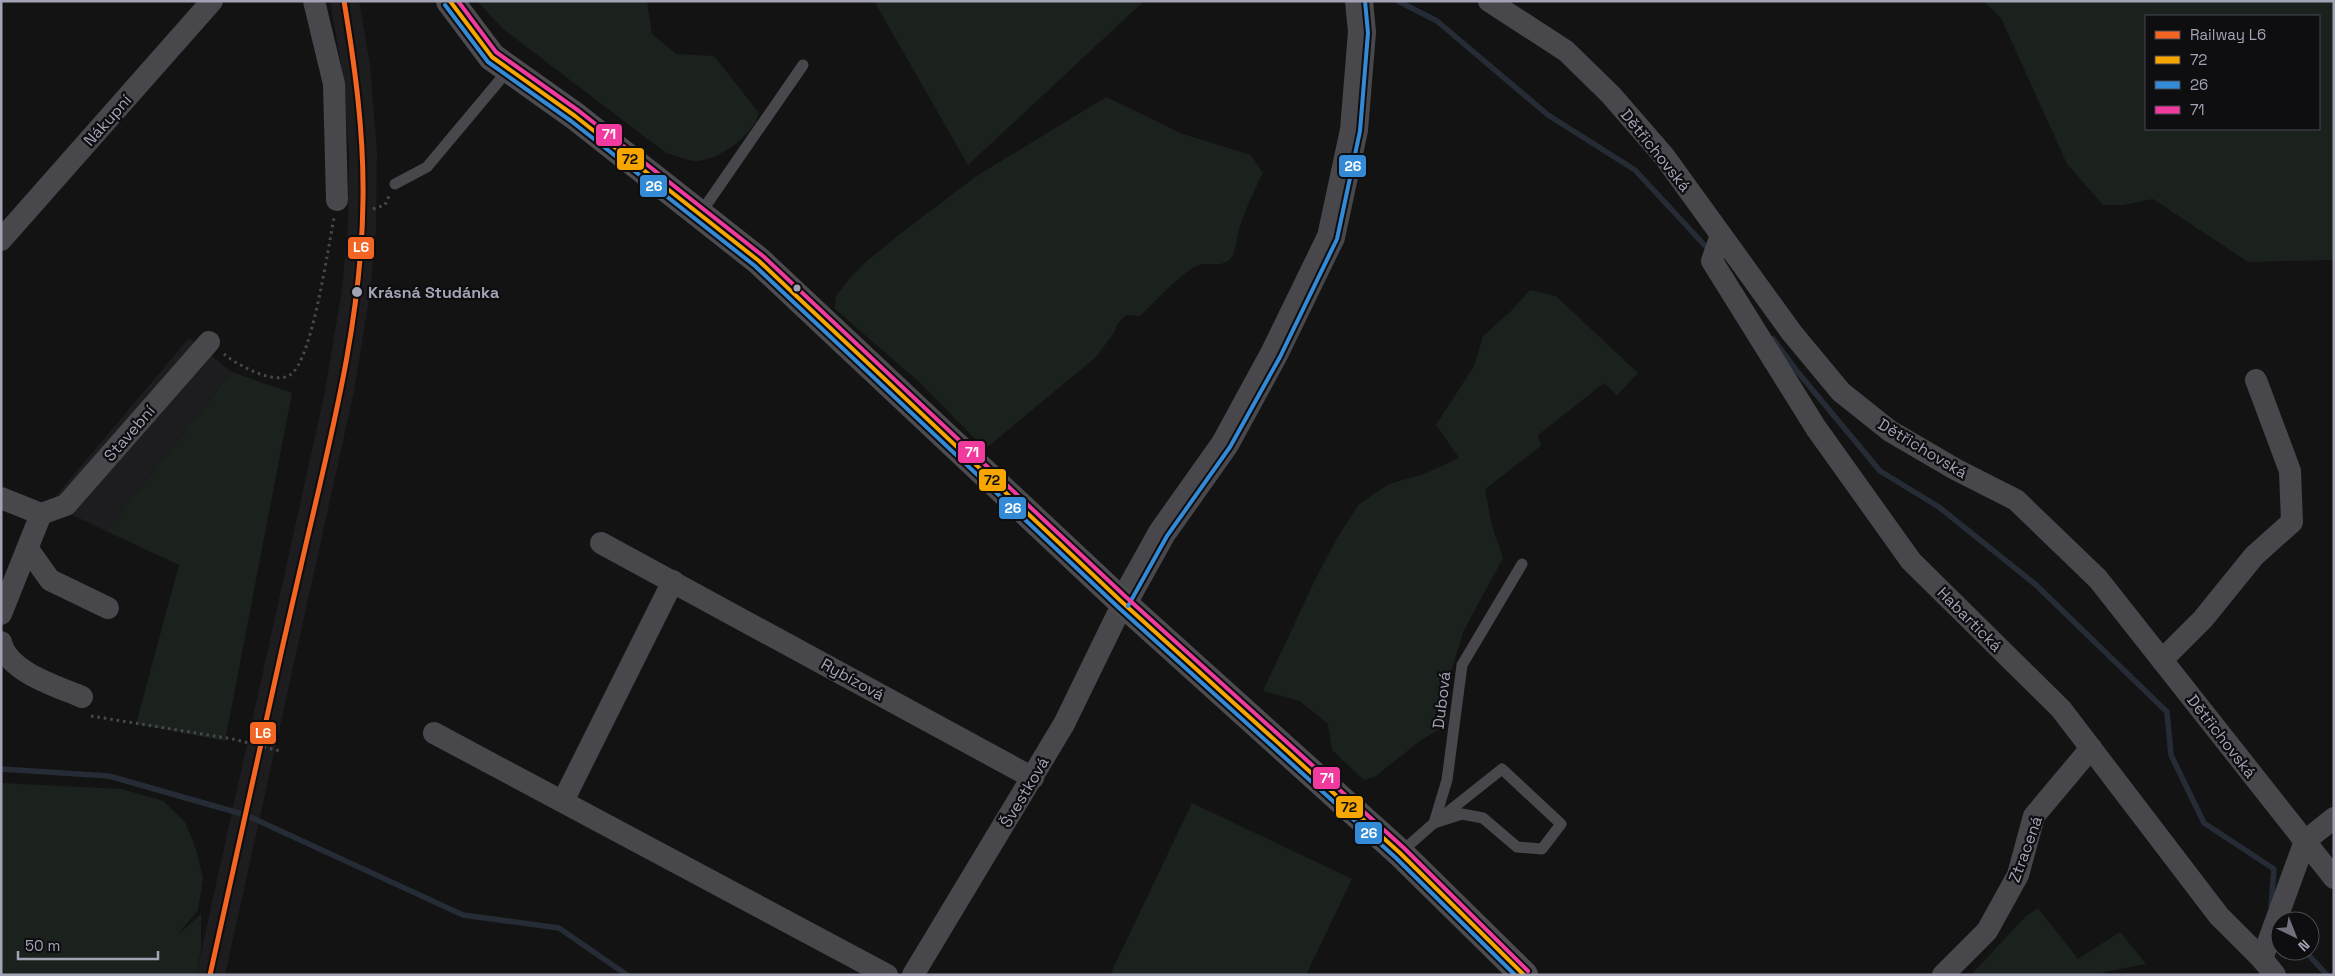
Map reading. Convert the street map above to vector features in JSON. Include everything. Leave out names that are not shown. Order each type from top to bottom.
[{"type":"main road","points":[[450,1],[492,57],[759,260],[1123,603],[1400,853],[1524,975]]},
{"type":"street","name":"Nákupní","points":[[5,227],[212,1]]},
{"type":"street","points":[[314,1],[334,84],[337,200]]},
{"type":"street","points":[[1123,603],[1162,533],[1225,444],[1274,354],[1331,238],[1354,130],[1362,32],[1359,1]]},
{"type":"street","name":"Dětřichovská","points":[[1489,1],[1566,51],[1611,95],[1664,156],[1792,333],[1841,392],[1890,431],[1955,470],[2016,500],[2098,579],[2334,878]]},
{"type":"street","name":"Habartická","points":[[1722,235],[1712,262],[1816,428],[1911,561],[2061,709],[2219,916],[2269,967]]},
{"type":"street","name":"Stavební","points":[[41,514],[66,505],[209,342]]},
{"type":"street","points":[[2162,660],[2203,619],[2254,556],[2292,522],[2290,471],[2256,380]]},
{"type":"street","points":[[1,498],[41,514],[1,614]]},
{"type":"street","name":"Rybízová","points":[[601,543],[1033,778]]},
{"type":"street","points":[[28,549],[50,580],[108,608]]},
{"type":"street","points":[[563,801],[673,581]]},
{"type":"street","name":"Švestková","points":[[913,975],[1064,724],[1123,603]]},
{"type":"street","points":[[1,642],[3,650],[27,674],[79,696]]},
{"type":"street","points":[[434,733],[887,975]]},
{"type":"street","name":"Ztracená","points":[[1943,975],[1987,931],[2018,875],[2034,816],[2091,748]]},
{"type":"street","points":[[2269,967],[2305,841],[2334,818]]},
{"type":"lane","points":[[700,214],[803,65]]},
{"type":"lane","points":[[395,184],[412,177],[427,167],[508,69]]},
{"type":"lane","name":"Dubová","points":[[1434,823],[1447,780],[1462,665],[1522,564]]},
{"type":"lane","points":[[1400,853],[1434,823],[1502,769],[1561,824],[1542,849],[1517,847],[1483,818],[1462,814],[1434,823]]},
{"type":"path","points":[[373,209],[385,206],[395,184]]},
{"type":"path","points":[[209,342],[230,359],[272,378],[288,377],[298,370],[312,327],[337,200]]},
{"type":"path","points":[[79,696],[80,714],[224,738],[280,751]]},
{"type":"shaded area","points":[[330,1],[359,1],[370,65],[377,152],[376,227],[370,293],[353,396],[225,975],[196,975],[325,391],[342,290],[348,226],[349,153],[342,69]]},
{"type":"shaded area","points":[[477,1],[647,1],[652,34],[676,54],[714,56],[759,113],[756,121],[751,129],[734,145],[705,160],[689,160],[666,153],[503,29]]},
{"type":"shaded area","points":[[874,1],[1144,1],[968,165]]},
{"type":"shaded area","points":[[1983,1],[2334,1],[2334,260],[2248,262],[2153,199],[2123,205],[2103,205],[2067,164],[2001,18]]},
{"type":"shaded area","points":[[1106,97],[1183,134],[1251,155],[1263,173],[1253,192],[1239,230],[1234,252],[1230,259],[1218,264],[1203,264],[1194,267],[1173,283],[1140,316],[1126,315],[1117,324],[1114,333],[1096,357],[985,449],[919,382],[835,309],[836,296],[849,279],[868,260],[975,177]]},
{"type":"shaded area","points":[[1530,290],[1556,296],[1638,373],[1617,395],[1604,383],[1538,435],[1541,446],[1485,489],[1492,526],[1503,558],[1464,630],[1449,678],[1447,725],[1421,740],[1376,776],[1364,780],[1332,750],[1328,724],[1300,701],[1263,691],[1315,580],[1336,540],[1359,504],[1389,484],[1424,474],[1459,458],[1436,425],[1474,366],[1483,336],[1510,312]]},
{"type":"shaded area","points":[[189,338],[232,372],[106,531],[49,504]]},
{"type":"shaded area","points":[[232,372],[292,393],[225,741],[136,724],[179,565],[106,531]]},
{"type":"shaded area","points":[[1,783],[122,789],[163,801],[185,822],[197,852],[203,879],[198,910],[177,936],[201,914],[201,949],[196,975],[1,975]]},
{"type":"shaded area","points":[[1192,803],[1352,879],[1306,975],[1110,975]]},
{"type":"shaded area","points":[[2038,908],[2078,959],[2120,932],[2146,964],[2104,972],[2102,975],[1971,975],[2025,917]]},
{"type":"waterway","points":[[1398,1],[1437,21],[1548,115],[1635,170],[1709,250]]},
{"type":"waterway","points":[[1773,339],[1796,370],[1880,471],[1939,507],[2035,584],[2167,712],[2171,755],[2204,823],[2274,869],[2271,906]]},
{"type":"waterway","points":[[1,769],[109,776],[246,815],[463,915],[559,928],[627,975]]},
{"type":"waterway","points":[[2314,961],[2327,975]]},
{"type":"rail line","name":"L6","points":[[210,975],[267,713],[334,424],[351,335],[361,244],[363,174],[355,75],[344,1]]},
{"type":"transit line","name":"72","points":[[450,1],[492,57],[575,116],[759,261],[1123,603],[1400,853],[1524,975]]},
{"type":"transit line","name":"71","points":[[458,1],[496,52],[579,111],[763,256],[1127,598],[1404,848],[1528,971]]},
{"type":"transit line","name":"26","points":[[1128,606],[1167,536],[1230,447],[1280,357],[1337,239],[1360,131],[1368,33],[1365,1]]},
{"type":"transit line","name":"26","points":[[445,5],[488,62],[571,121],[755,266],[1119,608],[1396,858],[1515,975]]},
{"type":"place","name":"Krásná Studánka","points":[[357,292]]}]
